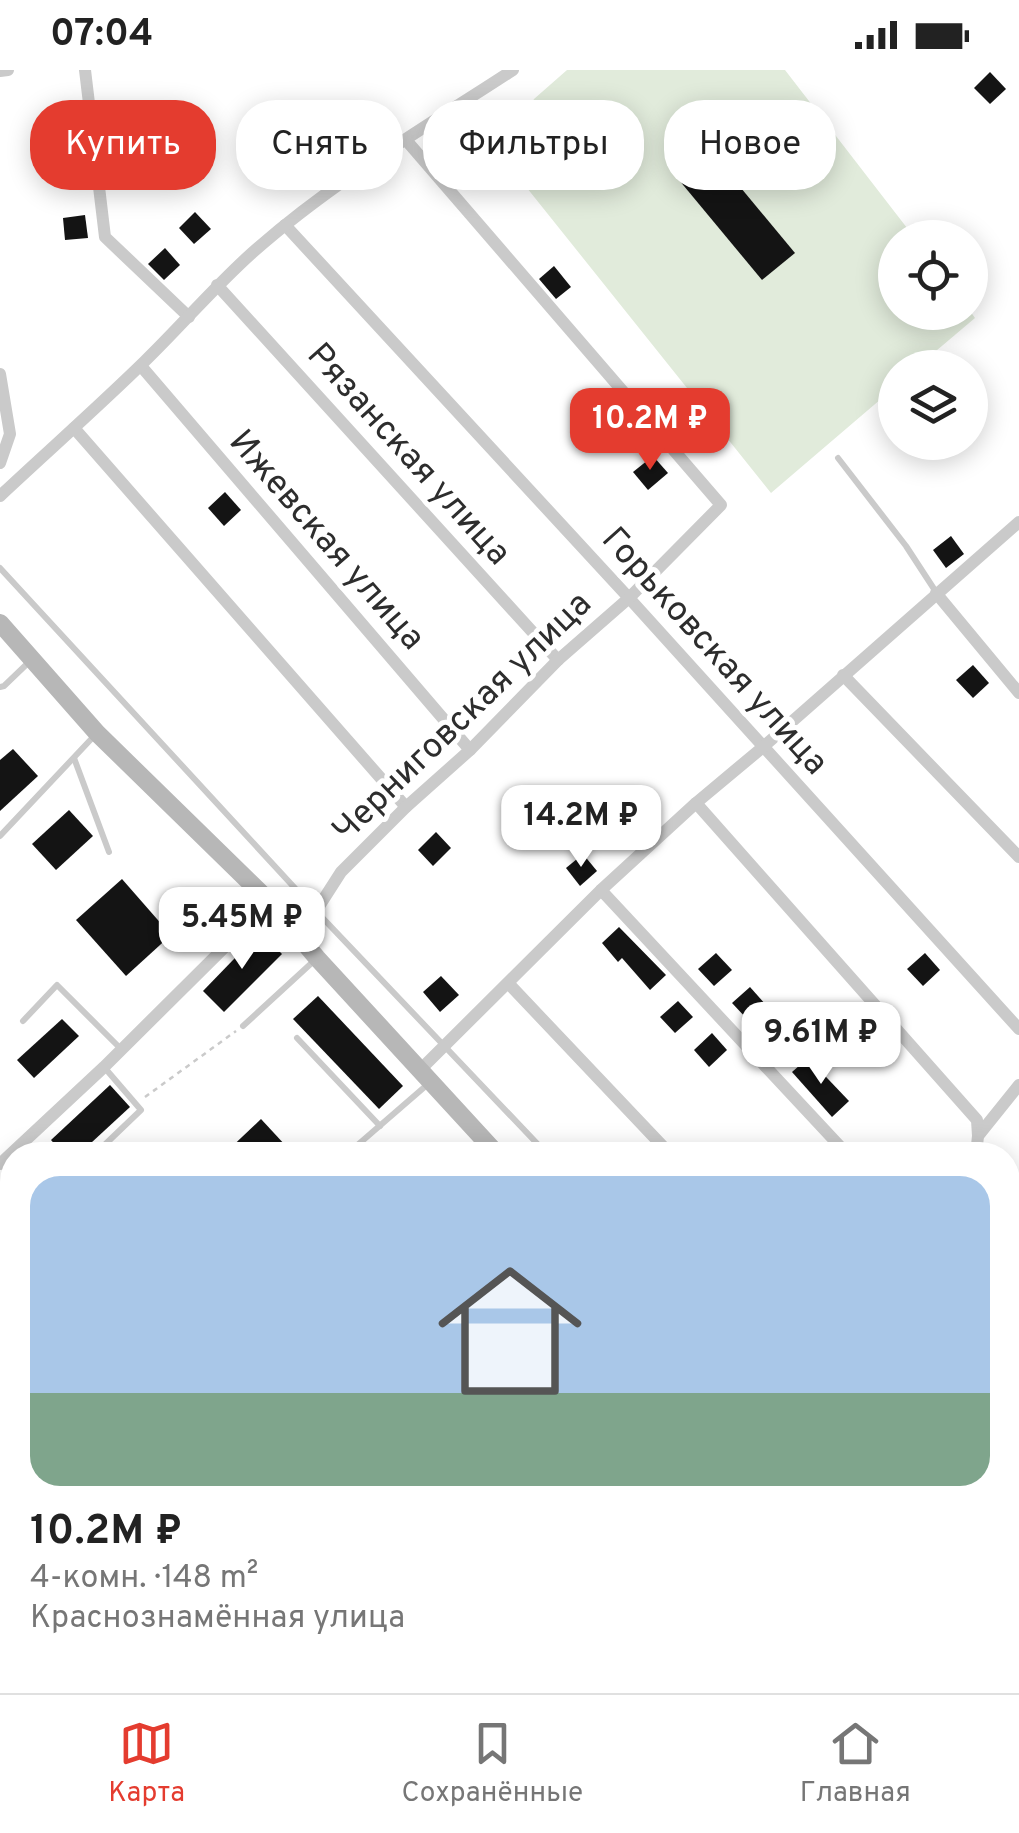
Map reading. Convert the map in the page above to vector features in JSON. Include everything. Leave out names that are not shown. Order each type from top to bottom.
[{"type":"main road","points":[[0,622],[97,733],[270,902],[486,1142]]},
{"type":"street","points":[[0,71],[8,70]]},
{"type":"street","points":[[85,70],[105,237],[189,318]]},
{"type":"street","points":[[0,496],[285,226],[341,181],[513,70]]},
{"type":"street","name":"Черниговская улица","points":[[304,942],[316,911],[341,872],[721,506],[406,140]]},
{"type":"street","name":"Горьковская улица","points":[[285,226],[1019,1029]]},
{"type":"street","name":"Рязанская улица","points":[[218,286],[558,660]]},
{"type":"street","name":"Ижевская улица","points":[[141,366],[470,750]]},
{"type":"street","points":[[0,374],[10,434],[0,463]]},
{"type":"street","points":[[74,428],[406,807]]},
{"type":"street","points":[[426,1075],[445,1045],[601,890],[1019,522]]},
{"type":"street","points":[[936,592],[1019,692]]},
{"type":"street","points":[[844,676],[1019,858]]},
{"type":"street","points":[[696,803],[977,1120],[977,1142]]},
{"type":"street","points":[[601,890],[836,1142]]},
{"type":"street","points":[[32,1142],[270,902]]},
{"type":"street","points":[[508,983],[658,1142]]},
{"type":"street","points":[[978,1136],[1019,1085]]},
{"type":"lane","points":[[838,458],[936,592]]},
{"type":"lane","points":[[0,568],[316,911],[536,1142]]},
{"type":"lane","points":[[0,687],[31,660]]},
{"type":"lane","points":[[0,836],[97,733]]},
{"type":"lane","points":[[74,758],[109,852]]},
{"type":"lane","points":[[244,1026],[317,958]]},
{"type":"lane","points":[[23,1021],[58,985],[122,1050]]},
{"type":"lane","points":[[296,1038],[380,1126]]},
{"type":"lane","points":[[104,1067],[142,1110],[108,1142]]},
{"type":"lane","points":[[361,1142],[426,1075]]},
{"type":"path","points":[[136,1103],[244,1026]]},
{"type":"green space","points":[[567,70],[785,70],[808,100],[664,100],[664,190],[836,190],[836,136],[901,220],[878,220],[878,330],[961,330],[937,350],[878,350],[878,402],[771,493],[529,190],[644,190],[644,100],[534,99]]},
{"type":"building","points":[[990,72],[1006,89],[990,104],[974,88]]},
{"type":"building","points":[[687,190],[743,190],[795,253],[762,280]]},
{"type":"building","points":[[195,212],[211,229],[194,244],[179,228]]},
{"type":"building","points":[[85,215],[88,238],[65,240],[63,218]]},
{"type":"building","points":[[165,248],[180,265],[164,280],[148,264]]},
{"type":"building","points":[[554,266],[571,287],[556,299],[539,279]]},
{"type":"building","points":[[653,456],[668,473],[648,490],[633,472]]},
{"type":"building","points":[[225,492],[241,510],[224,526],[208,508]]},
{"type":"building","points":[[951,536],[964,554],[946,568],[933,550]]},
{"type":"building","points":[[973,665],[989,683],[973,698],[956,680]]},
{"type":"building","points":[[13,749],[38,776],[0,811],[0,760]]},
{"type":"building","points":[[69,810],[93,836],[56,870],[32,844]]},
{"type":"building","points":[[436,832],[451,848],[433,866],[418,850]]},
{"type":"building","points":[[583,854],[597,871],[580,886],[566,868]]},
{"type":"building","points":[[122,879],[171,935],[126,976],[76,920]]},
{"type":"building","points":[[619,927],[666,975],[650,990],[622,958],[618,962],[602,943]]},
{"type":"building","points":[[260,932],[282,954],[224,1012],[203,991]]},
{"type":"building","points":[[716,953],[732,970],[714,986],[698,969]]},
{"type":"building","points":[[925,953],[940,970],[923,986],[907,969]]},
{"type":"building","points":[[441,976],[459,995],[440,1012],[423,992]]},
{"type":"building","points":[[750,987],[766,1005],[748,1020],[732,1003]]},
{"type":"building","points":[[318,996],[403,1086],[379,1109],[293,1019]]},
{"type":"building","points":[[678,1001],[693,1017],[675,1033],[660,1017]]},
{"type":"building","points":[[62,1019],[79,1036],[34,1078],[17,1060]]},
{"type":"building","points":[[712,1033],[727,1050],[709,1067],[694,1050]]},
{"type":"building","points":[[808,1058],[849,1101],[832,1117],[792,1072]]},
{"type":"building","points":[[110,1085],[130,1107],[92,1142],[51,1140]]},
{"type":"building","points":[[261,1119],[282,1142],[237,1142]]}]
